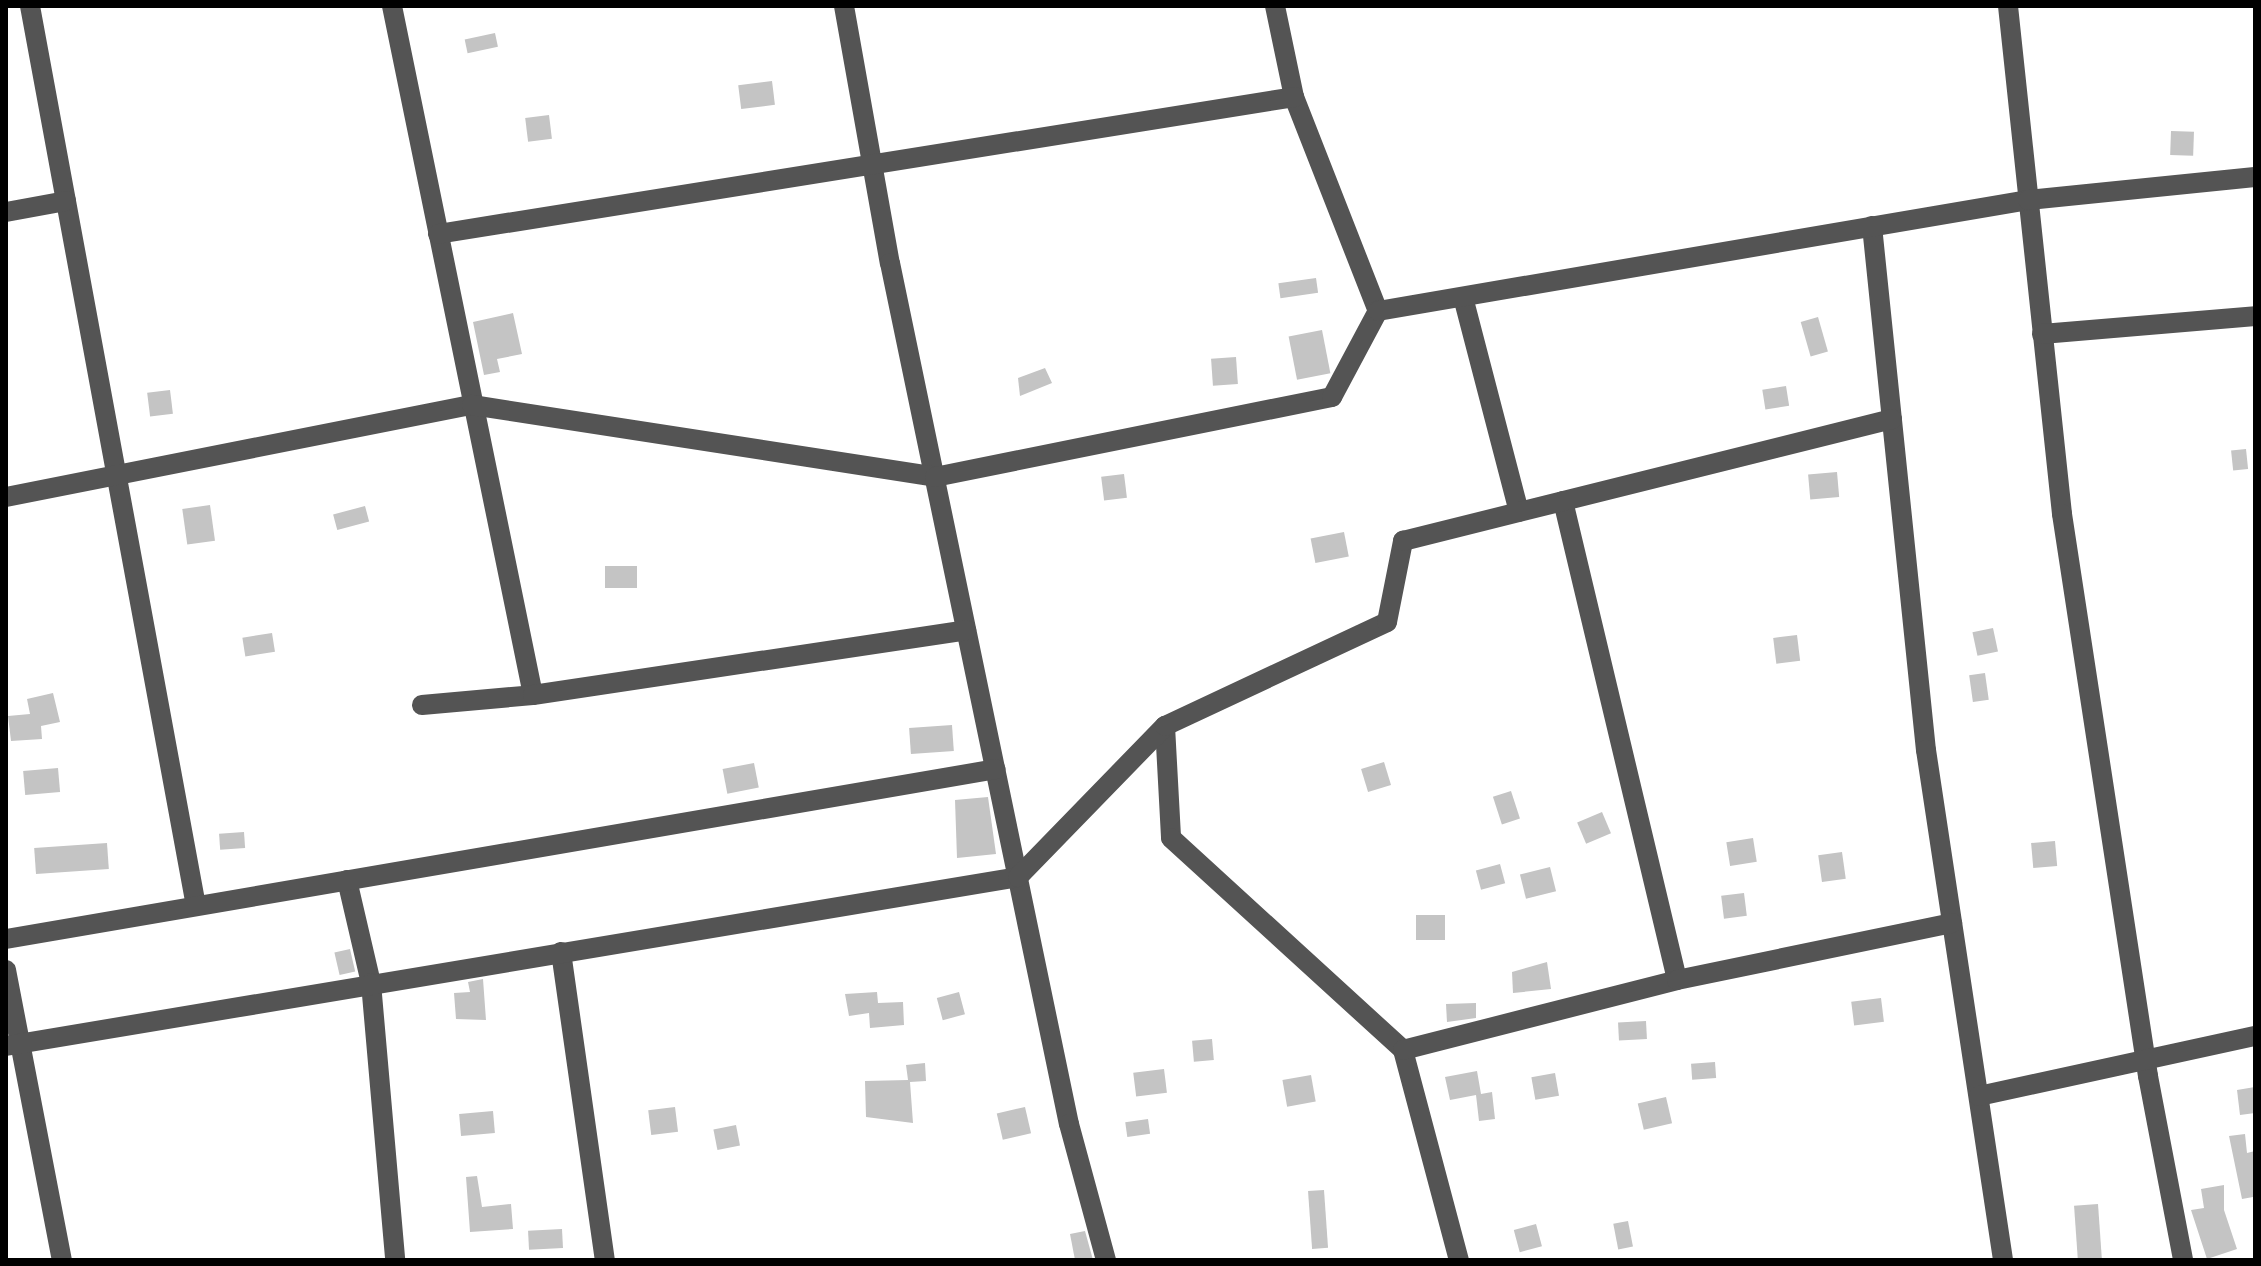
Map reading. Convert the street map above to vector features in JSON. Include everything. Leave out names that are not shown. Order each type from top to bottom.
[{"type":"street","points":[[30,6],[196,906]]},
{"type":"street","points":[[392,6],[533,695]]},
{"type":"street","points":[[844,6],[935,477],[1069,1124],[1106,1260]]},
{"type":"street","points":[[6,497],[472,405],[935,477],[1332,397],[1378,311],[1294,97],[1275,6]]},
{"type":"street","points":[[2008,6],[2064,530],[2145,1060],[2183,1260]]},
{"type":"street","points":[[438,234],[1294,97]]},
{"type":"street","points":[[1378,311],[2028,200],[2255,177]]},
{"type":"street","points":[[6,212],[66,201]]},
{"type":"street","points":[[1872,226],[1926,750],[2003,1260]]},
{"type":"street","points":[[1463,297],[1519,512]]},
{"type":"street","points":[[2042,334],[2255,316]]},
{"type":"street","points":[[13,1045],[1018,877],[1165,726],[1387,622],[1403,541],[1892,419]]},
{"type":"street","points":[[1563,501],[1677,980]]},
{"type":"street","points":[[422,705],[533,695],[966,630]]},
{"type":"street","points":[[1165,726],[1171,838],[1403,1050],[1459,1260]]},
{"type":"street","points":[[6,939],[996,769]]},
{"type":"street","points":[[347,880],[371,983],[395,1260]]},
{"type":"street","points":[[1403,1050],[1677,980],[1952,923]]},
{"type":"street","points":[[561,952],[605,1260]]},
{"type":"street","points":[[6,970],[13,1045],[62,1260]]},
{"type":"street","points":[[1979,1096],[2255,1036]]},
{"type":"building","points":[[495,33],[498,47],[468,53],[465,39]]},
{"type":"building","points":[[772,81],[775,105],[741,109],[738,85]]},
{"type":"building","points":[[549,115],[552,139],[528,142],[525,118]]},
{"type":"building","points":[[2171,131],[2194,132],[2193,156],[2170,155]]},
{"type":"building","points":[[1316,278],[1318,293],[1280,298],[1278,283]]},
{"type":"building","points":[[513,313],[522,354],[497,359],[500,372],[484,375],[473,322]]},
{"type":"building","points":[[1818,317],[1828,352],[1811,357],[1801,322]]},
{"type":"building","points":[[1322,330],[1330,373],[1297,380],[1289,336]]},
{"type":"building","points":[[1236,357],[1238,384],[1213,386],[1211,359]]},
{"type":"building","points":[[1045,368],[1052,383],[1020,396],[1018,378]]},
{"type":"building","points":[[1786,386],[1789,406],[1765,410],[1762,390]]},
{"type":"building","points":[[170,390],[173,414],[150,417],[147,393]]},
{"type":"building","points":[[2246,449],[2248,469],[2233,470],[2231,451]]},
{"type":"building","points":[[1837,472],[1839,497],[1810,499],[1808,475]]},
{"type":"building","points":[[1124,474],[1127,498],[1104,501],[1101,477]]},
{"type":"building","points":[[210,505],[215,541],[187,545],[182,509]]},
{"type":"building","points":[[365,506],[369,521],[337,530],[333,515]]},
{"type":"building","points":[[1344,532],[1349,557],[1315,563],[1311,538]]},
{"type":"building","points":[[605,566],[637,566],[637,588],[605,588]]},
{"type":"building","points":[[1993,628],[1998,651],[1977,656],[1972,632]]},
{"type":"building","points":[[272,633],[275,652],[245,656],[242,638]]},
{"type":"building","points":[[1797,635],[1800,661],[1776,664],[1773,638]]},
{"type":"building","points":[[1985,673],[1989,700],[1973,702],[1969,675]]},
{"type":"building","points":[[53,693],[60,722],[41,726],[42,739],[11,741],[8,716],[30,714],[27,699]]},
{"type":"building","points":[[952,725],[954,751],[911,754],[909,728]]},
{"type":"building","points":[[1384,762],[1391,785],[1368,792],[1361,769]]},
{"type":"building","points":[[754,763],[759,788],[727,794],[723,769]]},
{"type":"building","points":[[58,768],[60,792],[25,795],[23,771]]},
{"type":"building","points":[[1511,791],[1520,819],[1502,824],[1493,797]]},
{"type":"building","points":[[988,797],[996,854],[957,858],[955,800]]},
{"type":"building","points":[[1602,812],[1611,833],[1586,844],[1577,823]]},
{"type":"building","points":[[244,832],[245,848],[220,850],[219,834]]},
{"type":"building","points":[[1753,838],[1757,862],[1730,866],[1726,842]]},
{"type":"building","points":[[2055,841],[2057,866],[2033,868],[2031,843]]},
{"type":"building","points":[[107,843],[109,869],[36,874],[34,848]]},
{"type":"building","points":[[1842,852],[1846,879],[1822,882],[1818,855]]},
{"type":"building","points":[[1500,864],[1505,883],[1481,890],[1476,870]]},
{"type":"building","points":[[1550,867],[1556,891],[1526,899],[1520,874]]},
{"type":"building","points":[[1744,893],[1747,916],[1724,919],[1721,896]]},
{"type":"building","points":[[1416,915],[1445,915],[1445,940],[1416,940]]},
{"type":"building","points":[[350,949],[355,971],[340,975],[334,953]]},
{"type":"building","points":[[1547,962],[1551,989],[1513,993],[1512,972]]},
{"type":"building","points":[[483,979],[486,1020],[456,1019],[454,993],[470,992],[468,982]]},
{"type":"building","points":[[877,992],[878,1003],[903,1002],[904,1025],[870,1028],[869,1013],[849,1016],[845,994]]},
{"type":"building","points":[[959,992],[965,1014],[943,1020],[937,998]]},
{"type":"building","points":[[1881,998],[1884,1022],[1854,1025],[1851,1002]]},
{"type":"building","points":[[1476,1003],[1476,1018],[1447,1022],[1446,1004]]},
{"type":"building","points":[[1646,1021],[1647,1039],[1619,1040],[1618,1022]]},
{"type":"building","points":[[1212,1039],[1214,1060],[1194,1062],[1192,1041]]},
{"type":"building","points":[[1715,1062],[1716,1078],[1692,1080],[1691,1064]]},
{"type":"building","points":[[925,1063],[926,1081],[910,1082],[913,1123],[866,1117],[865,1081],[908,1080],[906,1065]]},
{"type":"building","points":[[1164,1069],[1167,1093],[1136,1097],[1133,1073]]},
{"type":"building","points":[[1477,1071],[1481,1094],[1492,1092],[1495,1119],[1479,1121],[1476,1095],[1450,1100],[1445,1077]]},
{"type":"building","points":[[1555,1073],[1559,1096],[1535,1100],[1531,1077]]},
{"type":"building","points":[[1311,1075],[1316,1102],[1287,1107],[1282,1080]]},
{"type":"building","points":[[2255,1087],[2255,1113],[2240,1115],[2237,1090]]},
{"type":"building","points":[[1666,1097],[1672,1123],[1644,1130],[1638,1104]]},
{"type":"building","points":[[675,1107],[678,1132],[651,1135],[648,1110]]},
{"type":"building","points":[[1025,1107],[1031,1133],[1003,1140],[997,1114]]},
{"type":"building","points":[[493,1111],[495,1133],[461,1136],[459,1114]]},
{"type":"building","points":[[1148,1119],[1150,1134],[1127,1137],[1125,1122]]},
{"type":"building","points":[[736,1125],[740,1146],[717,1150],[713,1129]]},
{"type":"building","points":[[2245,1134],[2247,1153],[2255,1151],[2255,1175],[2253,1197],[2242,1199],[2229,1136]]},
{"type":"building","points":[[477,1176],[482,1207],[511,1204],[513,1229],[470,1232],[466,1177]]},
{"type":"building","points":[[2224,1185],[2224,1210],[2237,1249],[2207,1259],[2191,1210],[2204,1208],[2201,1189]]},
{"type":"building","points":[[1324,1190],[1328,1248],[1312,1249],[1308,1191]]},
{"type":"building","points":[[2098,1204],[2102,1260],[2078,1260],[2074,1206]]},
{"type":"building","points":[[1628,1221],[1633,1247],[1618,1249],[1613,1224]]},
{"type":"building","points":[[1536,1224],[1542,1246],[1520,1252],[1514,1230]]},
{"type":"building","points":[[562,1229],[563,1248],[529,1250],[528,1231]]},
{"type":"building","points":[[1085,1231],[1093,1260],[1075,1260],[1070,1234]]}]
